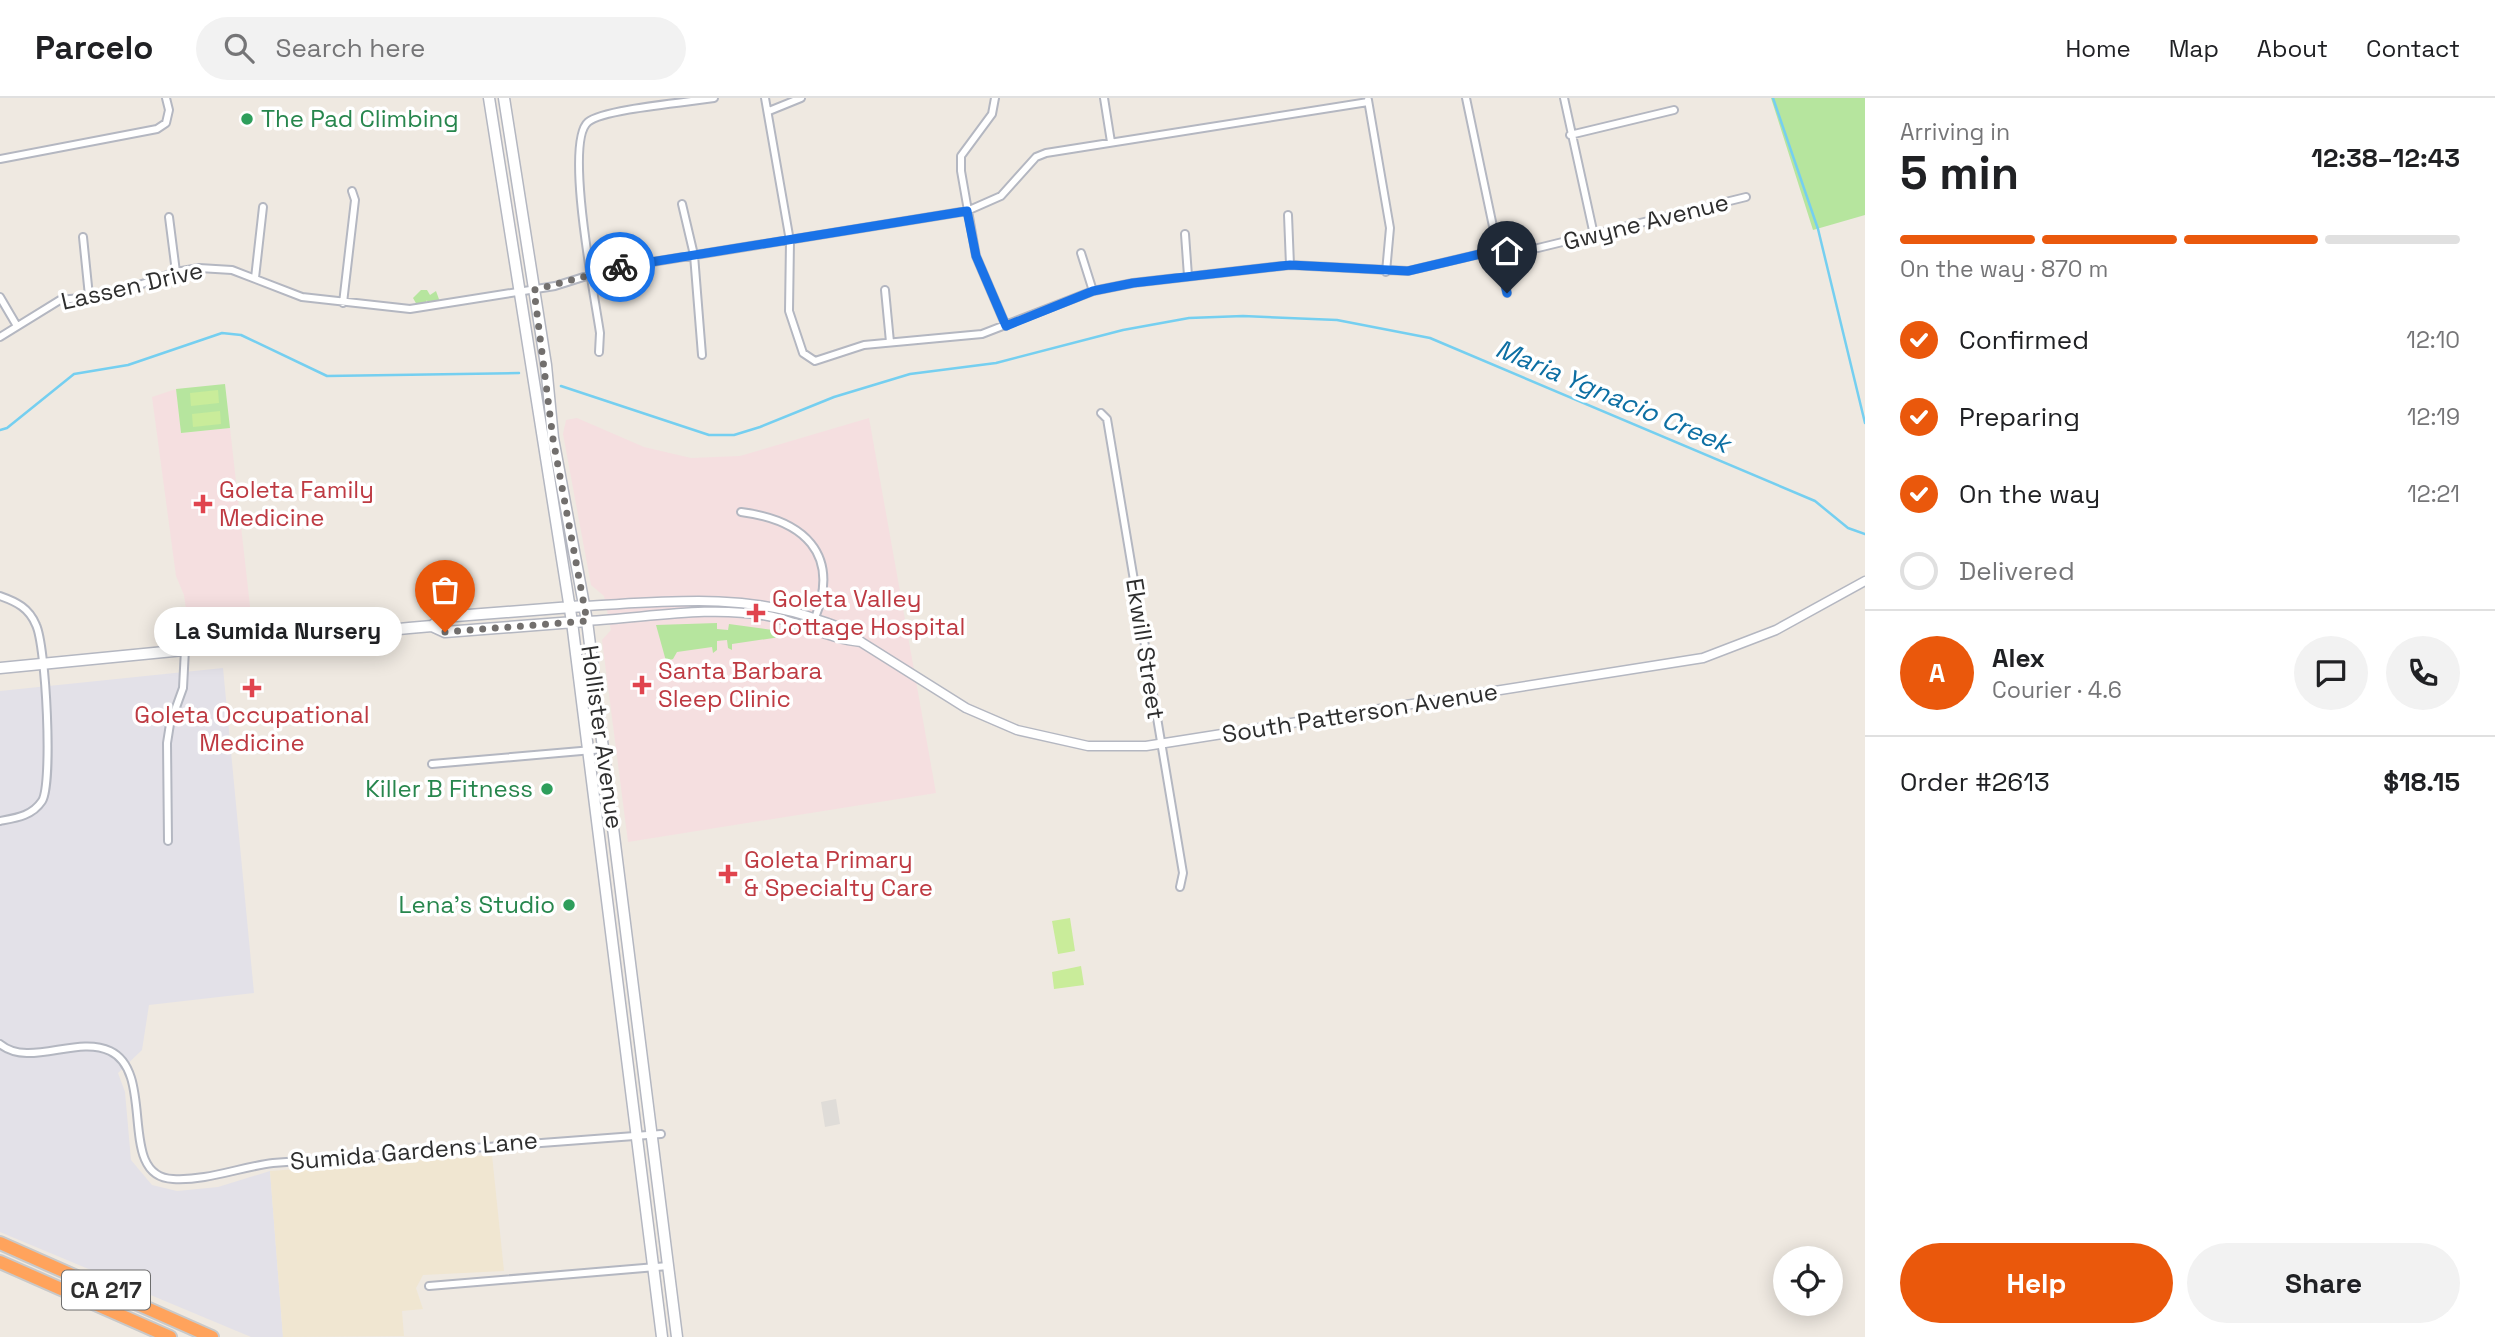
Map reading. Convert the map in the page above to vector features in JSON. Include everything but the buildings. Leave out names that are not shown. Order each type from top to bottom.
[{"type":"highway","name":"CA 217","points":[[0,1243],[212,1337]]},
{"type":"highway","name":"CA 217","points":[[0,1262],[170,1337]]},
{"type":"main road","name":"Hollister Avenue","points":[[489,98],[528,362],[570,607],[662,1337]]},
{"type":"main road","name":"Hollister Avenue","points":[[504,98],[546,365],[553,439],[587,621],[656,1134],[677,1337]]},
{"type":"main road","name":"South Patterson Avenue","points":[[432,626],[443,617],[584,606]]},
{"type":"main road","name":"South Patterson Avenue","points":[[0,668],[432,626],[445,632],[587,621]]},
{"type":"street","points":[[0,159],[157,129],[166,123],[169,110],[166,98]]},
{"type":"street","points":[[599,352],[600,333],[580,198],[577,148],[580,132],[586,123],[603,115],[714,98]]},
{"type":"street","points":[[765,98],[790,241]]},
{"type":"street","points":[[769,111],[801,98]]},
{"type":"street","points":[[995,98],[992,114],[961,156],[967,211],[976,256],[1006,326]]},
{"type":"street","points":[[1104,98],[1111,142]]},
{"type":"street","points":[[1466,98],[1507,293]]},
{"type":"street","points":[[1564,98],[1594,235]]},
{"type":"street","points":[[1368,100],[1390,228],[1386,272]]},
{"type":"street","name":"Lassen Drive","points":[[0,337],[60,300],[111,295],[176,272],[214,267],[232,270],[302,297],[343,303],[425,309],[518,293],[694,255],[967,211],[1001,196],[1036,157],[1368,100]]},
{"type":"street","points":[[1570,135],[1674,110]]},
{"type":"street","points":[[571,126],[580,132]]},
{"type":"street","points":[[343,303],[355,200],[352,191]]},
{"type":"street","name":"Gwyne Avenue","points":[[790,241],[789,311],[796,338],[807,357],[819,360],[864,345],[958,338],[1006,326],[1093,291],[1188,276],[1290,265],[1323,265],[1386,272],[1447,264],[1497,250],[1538,248],[1746,197]]},
{"type":"street","points":[[682,204],[694,255],[702,355]]},
{"type":"street","points":[[255,278],[263,206]]},
{"type":"street","points":[[1288,215],[1290,265]]},
{"type":"street","points":[[169,217],[176,272]]},
{"type":"street","points":[[1185,234],[1188,276]]},
{"type":"street","points":[[83,237],[89,296]]},
{"type":"street","points":[[1082,253],[1093,291]]},
{"type":"street","points":[[885,290],[890,342]]},
{"type":"street","points":[[0,297],[17,326]]},
{"type":"street","name":"Ekwill Street","points":[[1101,413],[1107,419],[1183,876],[1180,887]]},
{"type":"street","points":[[741,512],[779,519],[798,529],[813,546],[821,564],[824,593],[815,618]]},
{"type":"street","name":"South Patterson Avenue","points":[[584,606],[713,601],[772,607],[815,618],[852,632],[860,642],[966,708],[1017,730],[1088,746],[1161,744],[1703,657],[1776,630],[1865,582]]},
{"type":"street","points":[[0,596],[15,601],[29,613],[37,627],[44,663],[47,769],[43,799],[24,816],[0,821]]},
{"type":"street","name":"South Patterson Avenue","points":[[587,621],[676,613],[742,613],[790,622],[847,641],[860,642]]},
{"type":"street","points":[[169,841],[167,743],[170,724],[183,688],[185,649]]},
{"type":"street","points":[[432,764],[604,749]]},
{"type":"street","name":"Sumida Gardens Lane","points":[[0,1044],[15,1052],[94,1046],[113,1052],[130,1072],[141,1153],[154,1173],[169,1180],[227,1174],[273,1163],[656,1134]]},
{"type":"street","points":[[429,1286],[668,1266]]},
{"type":"shaded area","name":"Goleta Family Medicine","points":[[176,389],[181,433],[230,428],[252,624],[189,630],[184,595],[176,576],[152,397]]},
{"type":"shaded area","name":"Goleta Valley Cottage Hospital","points":[[577,418],[644,447],[691,458],[740,456],[869,418],[936,793],[628,842],[602,640],[611,630],[604,596],[591,585],[563,434],[566,420]]},
{"type":"shaded area","points":[[223,668],[254,993],[149,1005],[142,1050],[118,1073],[125,1092],[131,1160],[152,1185],[177,1191],[218,1187],[270,1171],[283,1337],[251,1337],[0,1232],[0,691]]},
{"type":"shaded area","points":[[836,1099],[840,1124],[825,1127],[821,1102]]},
{"type":"shaded area","points":[[492,1155],[504,1271],[423,1275],[416,1288],[423,1309],[402,1311],[404,1336],[283,1337],[270,1171]]},
{"type":"green space","points":[[1771,98],[1865,98],[1865,215],[1813,230]]},
{"type":"green space","points":[[421,290],[427,290],[430,295],[436,291],[440,302],[428,305],[427,300],[425,304],[417,305],[413,298]]},
{"type":"green space","points":[[225,384],[230,428],[181,433],[176,389]]},
{"type":"green space","points":[[218,390],[219,403],[191,406],[190,393]]},
{"type":"green space","points":[[220,411],[221,424],[193,427],[192,414]]},
{"type":"green space","points":[[717,623],[717,629],[728,630],[729,624],[780,631],[780,637],[732,644],[732,650],[728,648],[727,640],[717,641],[717,650],[713,653],[712,647],[677,652],[673,659],[666,661],[656,625]]},
{"type":"green space","points":[[1070,918],[1075,951],[1058,954],[1052,921]]},
{"type":"green space","points":[[1081,966],[1084,985],[1054,989],[1052,972]]},
{"type":"waterway","points":[[1773,98],[1818,229],[1865,423]]},
{"type":"waterway","name":"Maria Ygnacio Creek","points":[[561,386],[709,435],[734,435],[834,397],[910,374],[996,363],[1123,330],[1189,318],[1243,316],[1337,320],[1430,338],[1815,501],[1848,528],[1865,534]]},
{"type":"waterway","name":"Maria Ygnacio Creek","points":[[0,430],[7,428],[74,374],[128,365],[222,333],[241,335],[327,376],[519,373]]},
{"type":"way so far","points":[[445,632],[587,621],[553,439],[546,365],[534,290],[565,284],[620,267]]},
{"type":"place","name":"The Pad Climbing","points":[[247,119]]},
{"type":"place","name":"Goleta Family Medicine","points":[[203,504]]},
{"type":"place","name":"Goleta Valley Cottage Hospital","points":[[756,613]]},
{"type":"place","name":"La Sumida Nursery","points":[[445,632]]},
{"type":"place","name":"Santa Barbara Sleep Clinic","points":[[642,685]]},
{"type":"place","name":"Goleta Occupational Medicine","points":[[252,688]]},
{"type":"place","name":"Killer B Fitness","points":[[547,789]]},
{"type":"place","name":"Goleta Primary & Specialty Care","points":[[728,874]]},
{"type":"place","name":"Lena's Studio","points":[[569,905]]},
{"type":"route","points":[[620,267],[967,211],[976,256],[1006,326],[1093,291],[1133,283],[1290,265],[1323,265],[1386,272],[1408,271],[1447,264],[1497,250],[1507,293]]}]
